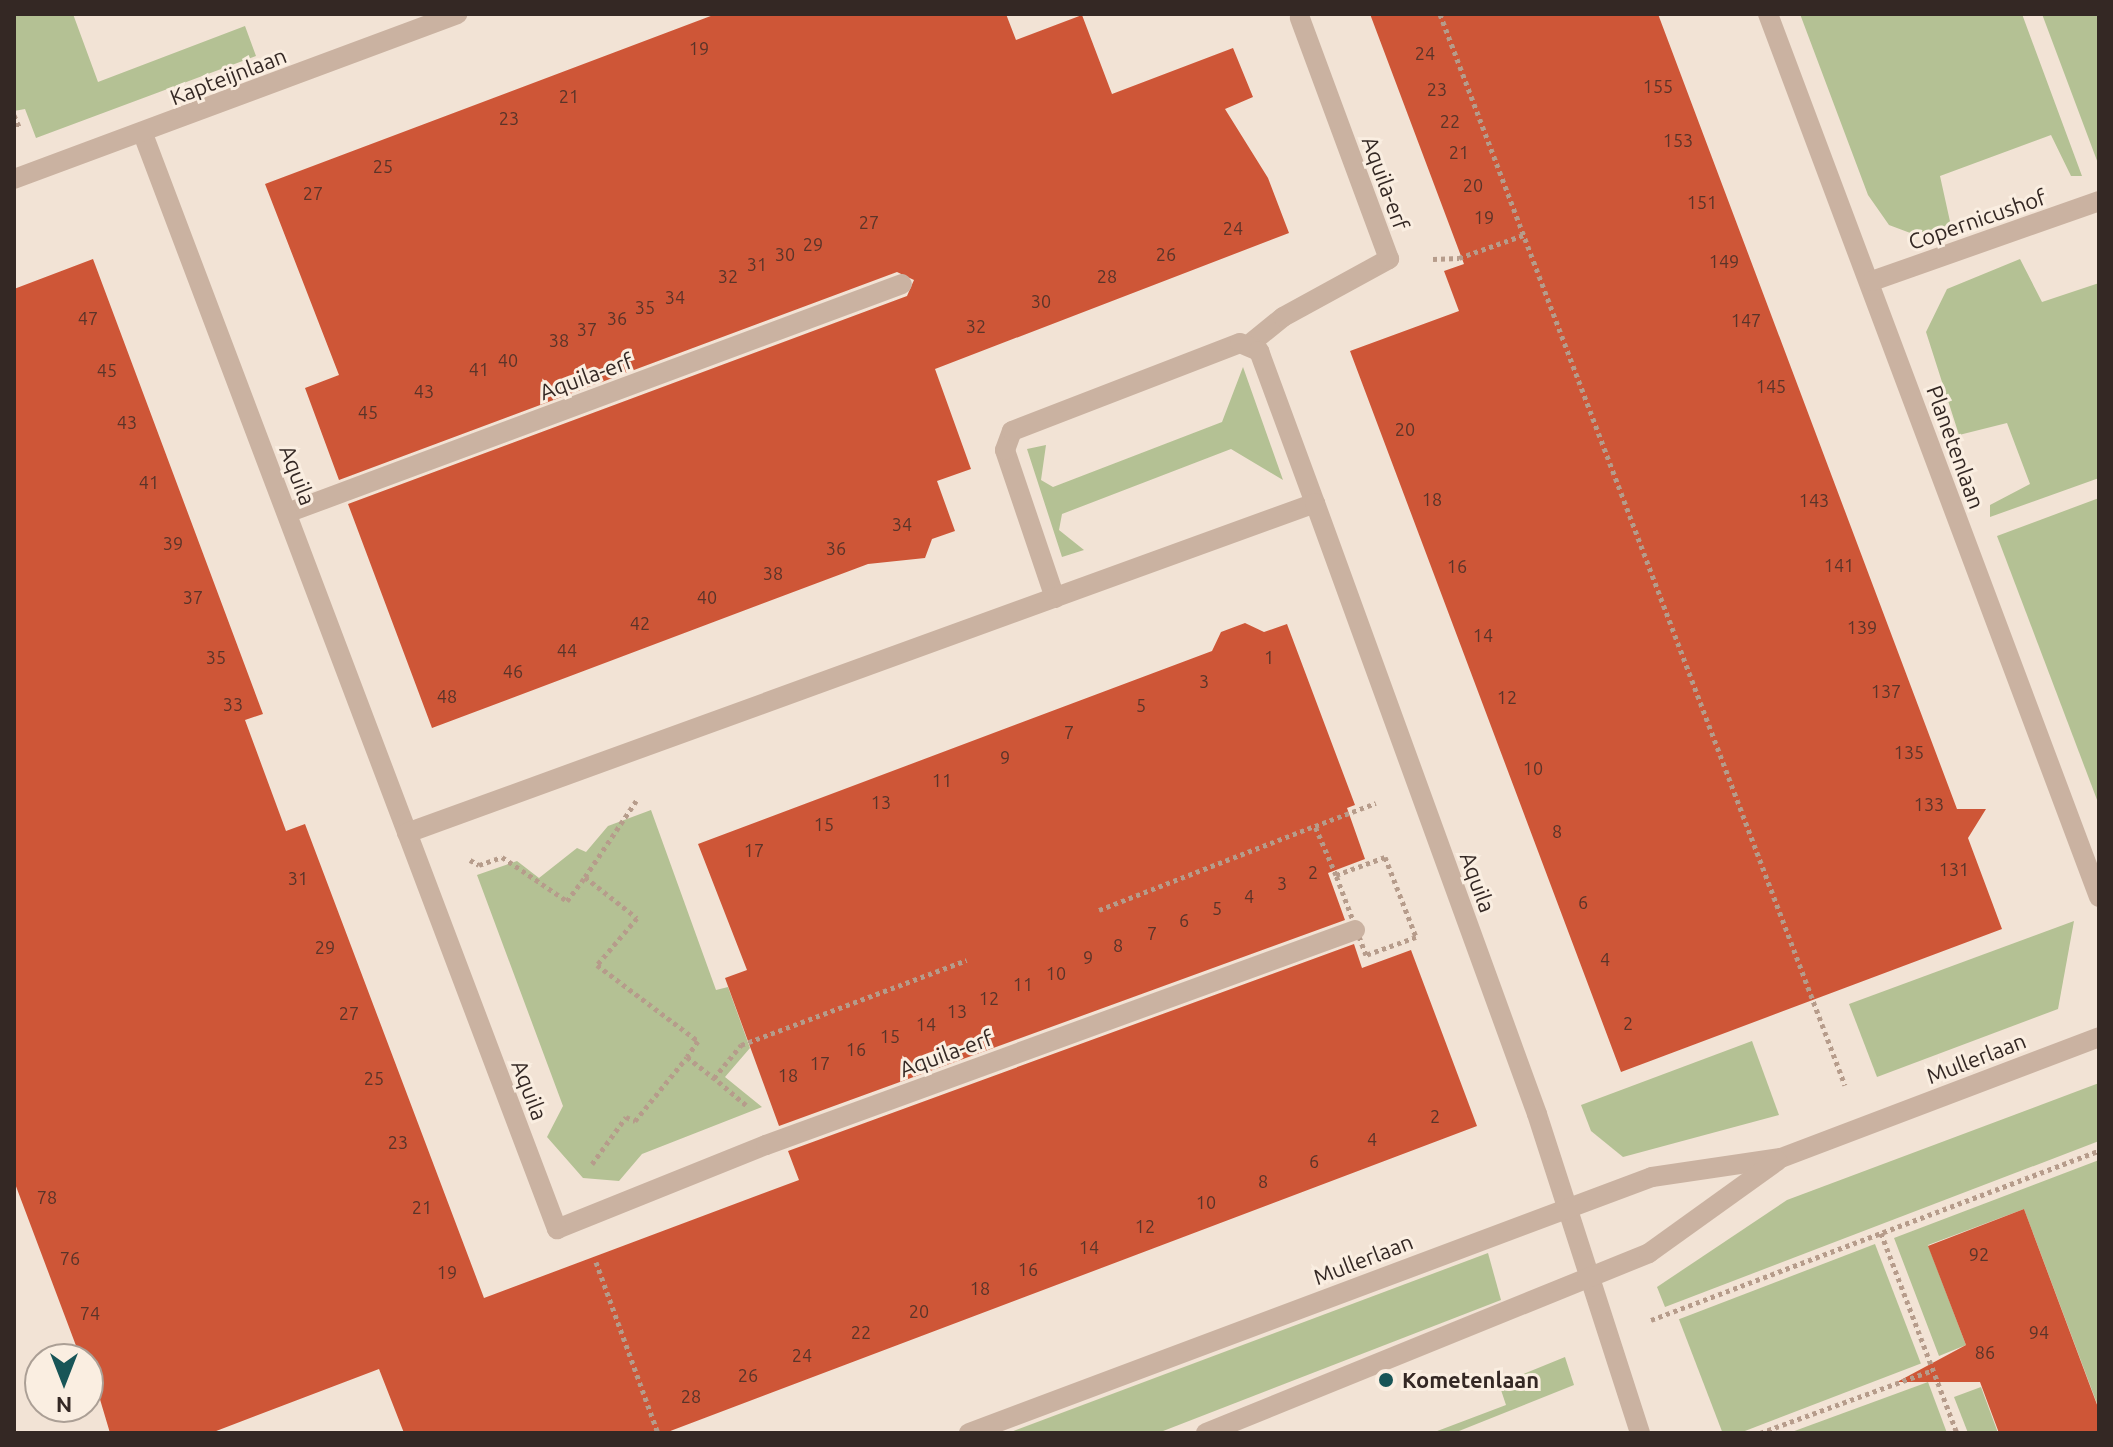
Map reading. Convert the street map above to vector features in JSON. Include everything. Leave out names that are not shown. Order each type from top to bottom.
[{"type":"street","name":"Kapteijnlaan","points":[[14,179],[143,134],[457,14]]},
{"type":"street","name":"Planetenlaan","points":[[1768,14],[1872,281],[2099,897]]},
{"type":"street","name":"Aquila-erf","points":[[1251,343],[1283,317],[1389,259],[1300,18]]},
{"type":"street","name":"Aquila","points":[[143,134],[287,513],[414,831],[555,1223]]},
{"type":"street","name":"Copernicushof","points":[[1872,281],[2099,201]]},
{"type":"street","name":"Aquila-erf","points":[[287,513],[902,284]]},
{"type":"street","name":"Aquila","points":[[1251,343],[1315,503],[1418,788],[1568,1207],[1588,1281]]},
{"type":"street","points":[[1055,598],[1005,450],[1012,431],[1251,343]]},
{"type":"street","points":[[414,831],[1315,503]]},
{"type":"street","name":"Aquila-erf","points":[[555,1223],[581,1220],[751,1150],[1355,930]]},
{"type":"street","name":"Mullerlaan","points":[[969,1433],[1652,1177],[1781,1158],[2099,1037]]},
{"type":"street","name":"Mullerlaan","points":[[1206,1433],[1588,1281],[1649,1253],[1781,1158]]},
{"type":"street","points":[[1588,1281],[1640,1433]]},
{"type":"path","points":[[1440,14],[1861,1127]]},
{"type":"path","points":[[1459,258],[1524,235]]},
{"type":"path","points":[[414,831],[479,865],[502,857],[567,901],[680,735]]},
{"type":"path","points":[[1099,910],[1418,788]]},
{"type":"path","points":[[1315,826],[1336,875]]},
{"type":"path","points":[[555,1223],[626,1117],[635,1121],[698,1041],[597,965],[637,918],[585,877]]},
{"type":"path","points":[[714,1078],[741,1045],[967,960]]},
{"type":"path","points":[[687,1057],[752,1110]]},
{"type":"path","points":[[1606,1338],[2099,1151]]},
{"type":"path","points":[[581,1220],[658,1433]]},
{"type":"path","points":[[1881,1233],[1957,1433]]},
{"type":"path","points":[[1760,1433],[1933,1370]]},
{"type":"green space","points":[[14,14],[73,14],[98,82],[245,26],[256,56],[36,138],[25,109],[14,111]]},
{"type":"green space","points":[[1800,14],[2022,14],[2082,176],[2071,176],[2051,135],[1940,176],[1951,226],[1913,234],[1889,225],[1868,195]]},
{"type":"green space","points":[[2042,14],[2096,14],[2099,21],[2099,166]]},
{"type":"green space","points":[[2020,259],[2042,302],[2099,283],[2099,478],[1990,517],[1990,505],[2030,484],[2007,423],[1959,435],[1926,332],[1947,289]]},
{"type":"green space","points":[[1243,367],[1283,480],[1231,449],[1062,514],[1059,530],[1084,550],[1062,557],[1027,449],[1046,445],[1041,480],[1053,487],[1222,422]]},
{"type":"green space","points":[[2099,498],[2099,805],[1997,536]]},
{"type":"green space","points":[[651,810],[716,990],[728,987],[750,1048],[725,1077],[762,1107],[642,1154],[619,1181],[583,1178],[547,1137],[563,1106],[477,875],[517,861],[539,878],[577,848],[586,852],[608,826]]},
{"type":"green space","points":[[2074,921],[2058,1009],[1877,1077],[1849,1004]]},
{"type":"green space","points":[[1752,1041],[1779,1115],[1623,1157],[1591,1131],[1581,1105]]},
{"type":"green space","points":[[2099,1083],[2099,1141],[1665,1307],[1657,1287],[1787,1200]]},
{"type":"green space","points":[[2099,1160],[2099,1409],[2024,1209],[1928,1245],[1966,1345],[1939,1356],[1894,1238]]},
{"type":"green space","points":[[1875,1244],[1921,1363],[1740,1433],[1723,1433],[1679,1319]]},
{"type":"green space","points":[[1488,1253],[1501,1300],[1158,1433],[1008,1433]]},
{"type":"green space","points":[[1565,1357],[1574,1385],[1454,1433],[1432,1433],[1506,1405],[1499,1384]]},
{"type":"green space","points":[[1928,1382],[1947,1433],[1789,1433]]},
{"type":"green space","points":[[1981,1387],[1998,1433],[1968,1433],[1954,1397]]},
{"type":"building","points":[[716,14],[1006,14],[1016,40],[1082,15],[1112,94],[1233,48],[1253,97],[1225,109],[1268,178],[1289,233],[935,369],[971,469],[937,481],[955,531],[932,539],[925,558],[868,564],[432,728],[348,504],[907,296],[914,280],[897,272],[339,480],[305,388],[339,375],[265,184]]},
{"type":"building","points":[[1370,14],[1658,14],[1957,809],[1986,809],[1968,838],[2002,929],[1621,1072],[1350,351],[1459,311],[1444,271],[1464,264]]},
{"type":"building","points":[[93,259],[263,714],[245,720],[286,831],[305,824],[484,1298],[799,1180],[788,1151],[1354,944],[1362,968],[1411,950],[1477,1126],[665,1433],[404,1433],[379,1369],[211,1433],[110,1433],[104,1413],[104,1343],[75,1343],[14,1181],[14,289]]},
{"type":"building","points":[[1245,623],[1264,632],[1287,624],[1355,805],[1347,808],[1365,859],[1328,873],[1345,920],[779,1126],[725,978],[747,970],[698,844],[1212,651],[1221,632]]},
{"type":"building","points":[[2024,1209],[2099,1410],[2099,1433],[1999,1433],[1980,1382],[1897,1382],[1966,1345],[1928,1246]]},
{"type":"place","name":"Kometenlaan","points":[[1386,1380]]}]
